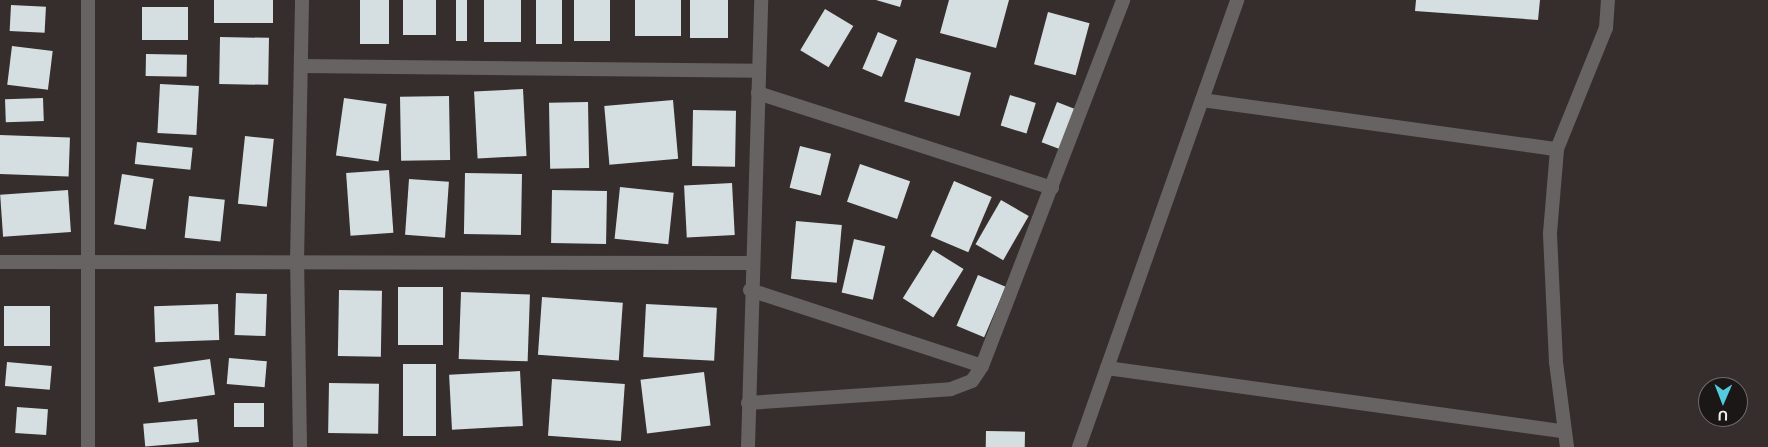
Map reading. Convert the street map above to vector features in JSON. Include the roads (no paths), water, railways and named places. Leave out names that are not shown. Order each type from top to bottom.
[{"type":"street","points":[[88,0],[86,262],[88,447]]},
{"type":"street","points":[[300,447],[297,262],[302,0]]},
{"type":"street","points":[[748,447],[750,263],[761,0]]},
{"type":"street","points":[[748,403],[951,389],[972,381],[982,366],[1123,0]]},
{"type":"street","points":[[1078,447],[1237,0]]},
{"type":"street","points":[[1567,447],[1562,431],[1550,233],[1557,149],[1606,28],[1608,0]]},
{"type":"street","points":[[301,66],[758,71]]},
{"type":"street","points":[[758,93],[1052,188]]},
{"type":"street","points":[[1202,100],[1557,149]]},
{"type":"street","points":[[0,262],[750,263]]},
{"type":"street","points":[[750,290],[982,366]]},
{"type":"street","points":[[1107,368],[1562,431]]}]
